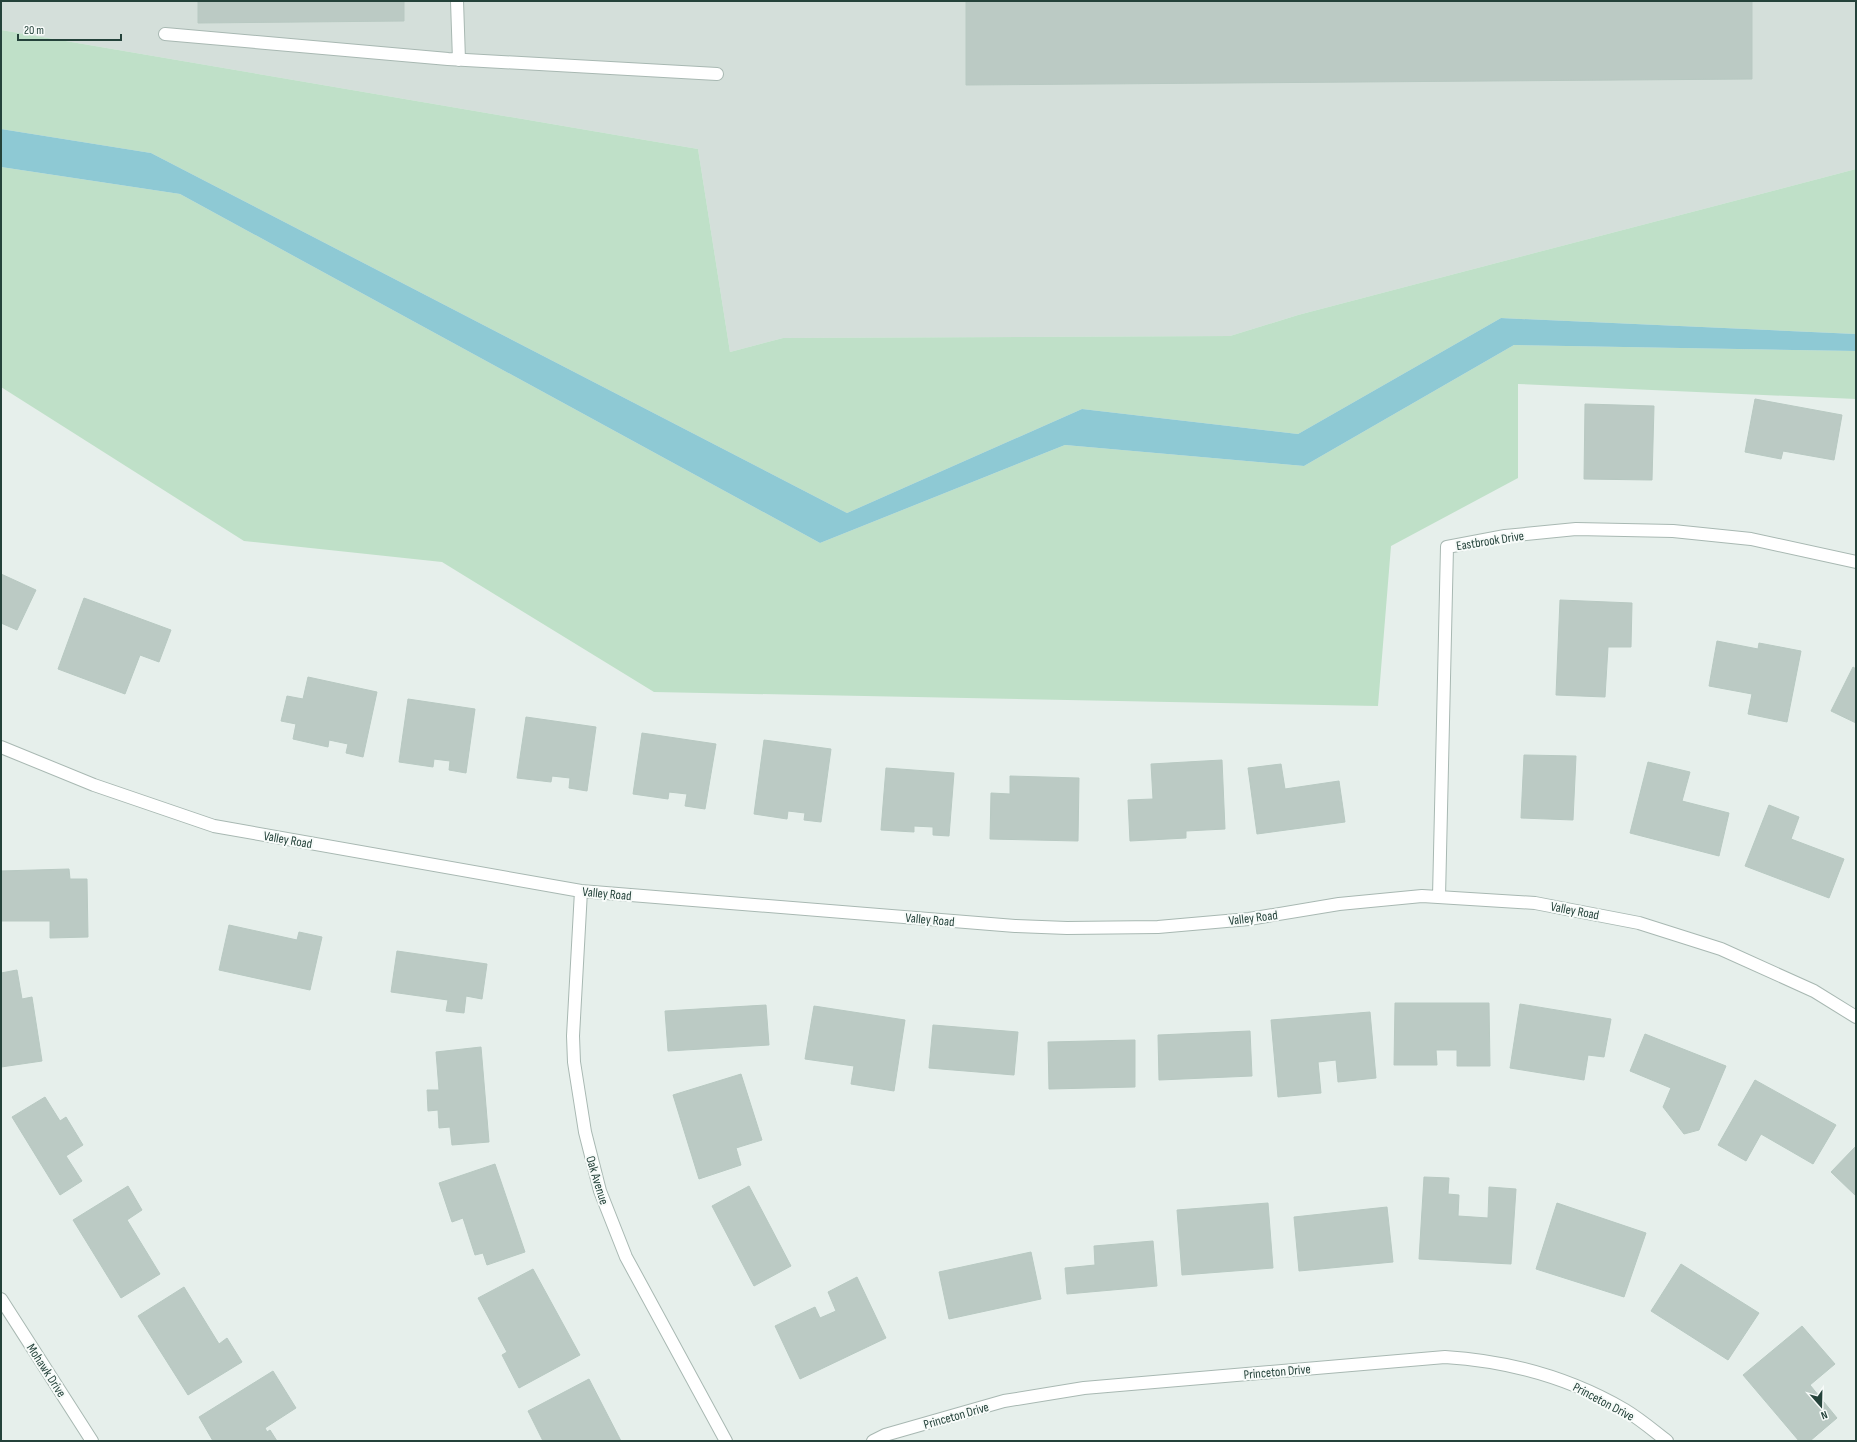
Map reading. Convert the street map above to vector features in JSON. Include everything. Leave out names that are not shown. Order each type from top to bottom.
[{"type":"street","points":[[457,1],[459,60]]},
{"type":"street","points":[[165,34],[459,60],[717,74]]},
{"type":"street","name":"Eastbrook Drive","points":[[1439,897],[1447,547],[1505,536],[1576,529],[1673,531],[1751,539],[1856,562]]},
{"type":"street","name":"Valley Road","points":[[1,747],[94,785],[214,826],[582,891],[1015,926],[1067,928],[1166,926],[1249,919],[1339,904],[1422,896],[1535,902],[1639,923],[1722,949],[1814,991],[1856,1016]]},
{"type":"street","name":"Oak Avenue","points":[[582,891],[573,1036],[574,1062],[584,1132],[600,1191],[626,1257],[726,1441]]},
{"type":"street","name":"Mohawk Drive","points":[[1,1299],[92,1441]]},
{"type":"street","name":"Princeton Drive","points":[[873,1441],[885,1435],[1004,1401],[1084,1388],[1445,1356],[1522,1367],[1576,1384],[1626,1411],[1668,1441]]},
{"type":"shaded area","points":[[1,1],[1856,1],[1856,169],[1298,315],[1230,336],[783,338],[730,352],[698,149],[1,30]]},
{"type":"green space","points":[[1,30],[698,149],[730,352],[783,338],[1230,336],[1298,315],[1856,169],[1856,334],[1501,318],[1298,434],[1082,409],[847,513],[151,153],[1,129]]},
{"type":"green space","points":[[1,167],[180,194],[820,543],[1065,445],[1304,466],[1514,345],[1856,351],[1856,399],[1518,384],[1518,478],[1391,546],[1378,706],[654,692],[442,562],[244,541],[1,387]]},
{"type":"water","points":[[1,129],[151,153],[847,513],[1082,409],[1298,434],[1501,318],[1856,334],[1856,351],[1514,345],[1304,466],[1065,445],[820,543],[180,194],[1,167]]},
{"type":"building","points":[[198,1],[404,1],[404,21],[198,23]]},
{"type":"building","points":[[966,1],[1752,1],[1752,79],[966,85]]},
{"type":"building","points":[[1755,399],[1842,415],[1834,460],[1783,451],[1781,459],[1745,452]]},
{"type":"building","points":[[1585,404],[1654,406],[1652,480],[1584,479]]},
{"type":"building","points":[[1,574],[36,590],[17,630],[1,623]]},
{"type":"building","points":[[84,598],[171,630],[159,662],[140,655],[125,694],[58,669]]},
{"type":"building","points":[[1560,600],[1632,603],[1631,647],[1608,647],[1605,697],[1556,695]]},
{"type":"building","points":[[1717,641],[1758,649],[1759,643],[1801,651],[1787,722],[1748,714],[1752,694],[1709,686]]},
{"type":"building","points":[[1853,667],[1856,669],[1856,723],[1831,711]]},
{"type":"building","points":[[308,677],[377,692],[363,757],[346,753],[348,744],[329,740],[328,747],[293,739],[296,724],[281,721],[287,696],[303,699]]},
{"type":"building","points":[[408,699],[475,709],[466,773],[449,770],[450,761],[434,759],[433,767],[399,762]]},
{"type":"building","points":[[526,717],[596,727],[587,791],[569,788],[570,778],[552,776],[551,782],[517,778]]},
{"type":"building","points":[[642,733],[716,744],[705,809],[685,806],[687,794],[669,792],[668,799],[633,794]]},
{"type":"building","points":[[764,740],[831,749],[821,822],[804,820],[805,813],[788,811],[787,819],[754,814]]},
{"type":"building","points":[[1524,755],[1576,756],[1573,820],[1521,818]]},
{"type":"building","points":[[1222,760],[1225,829],[1186,831],[1186,838],[1130,841],[1128,800],[1153,799],[1151,764]]},
{"type":"building","points":[[1648,762],[1690,772],[1682,801],[1729,813],[1719,856],[1630,833]]},
{"type":"building","points":[[1281,764],[1285,789],[1339,781],[1345,822],[1257,834],[1248,768]]},
{"type":"building","points":[[886,768],[954,773],[949,836],[933,835],[933,827],[914,826],[914,832],[881,830]]},
{"type":"building","points":[[1010,776],[1079,778],[1078,841],[990,839],[991,793],[1010,794]]},
{"type":"building","points":[[1769,805],[1799,817],[1791,839],[1844,859],[1829,898],[1745,866]]},
{"type":"building","points":[[69,869],[70,879],[87,879],[88,937],[50,938],[50,921],[1,921],[1,871]]},
{"type":"building","points":[[229,925],[297,940],[299,932],[322,937],[310,990],[219,970]]},
{"type":"building","points":[[397,951],[487,964],[482,999],[466,996],[464,1013],[446,1011],[448,1000],[391,992]]},
{"type":"building","points":[[17,970],[22,999],[32,997],[42,1061],[1,1067],[1,973]]},
{"type":"building","points":[[1395,1003],[1489,1003],[1490,1066],[1457,1066],[1457,1050],[1436,1050],[1437,1065],[1394,1065]]},
{"type":"building","points":[[1520,1004],[1611,1019],[1604,1057],[1588,1055],[1584,1080],[1510,1068]]},
{"type":"building","points":[[766,1005],[769,1045],[668,1051],[665,1011]]},
{"type":"building","points":[[814,1006],[905,1020],[894,1091],[851,1084],[854,1066],[805,1059]]},
{"type":"building","points":[[1370,1012],[1376,1078],[1338,1082],[1336,1060],[1318,1062],[1321,1093],[1278,1097],[1271,1020]]},
{"type":"building","points":[[933,1025],[1018,1032],[1014,1075],[929,1068]]},
{"type":"building","points":[[1250,1031],[1252,1076],[1159,1080],[1158,1035]]},
{"type":"building","points":[[1645,1034],[1726,1066],[1699,1130],[1684,1134],[1663,1107],[1671,1088],[1630,1071]]},
{"type":"building","points":[[1135,1040],[1135,1087],[1049,1089],[1048,1042]]},
{"type":"building","points":[[481,1047],[489,1142],[452,1145],[450,1127],[439,1128],[438,1110],[428,1111],[427,1090],[439,1090],[436,1052]]},
{"type":"building","points":[[741,1074],[762,1140],[736,1148],[741,1165],[699,1179],[673,1095]]},
{"type":"building","points":[[1755,1080],[1836,1125],[1813,1164],[1761,1134],[1746,1161],[1718,1145]]},
{"type":"building","points":[[45,1097],[60,1121],[66,1117],[83,1145],[66,1156],[82,1181],[60,1195],[12,1117]]},
{"type":"building","points":[[1856,1146],[1856,1196],[1831,1172]]},
{"type":"building","points":[[495,1164],[525,1252],[487,1265],[483,1253],[475,1255],[463,1218],[452,1222],[439,1183]]},
{"type":"building","points":[[1424,1177],[1449,1178],[1448,1194],[1459,1195],[1458,1216],[1488,1218],[1489,1187],[1516,1189],[1511,1264],[1419,1259]]},
{"type":"building","points":[[128,1186],[142,1210],[127,1220],[160,1274],[121,1298],[73,1220]]},
{"type":"building","points":[[749,1186],[791,1266],[754,1286],[712,1206]]},
{"type":"building","points":[[1268,1203],[1273,1268],[1182,1275],[1177,1210]]},
{"type":"building","points":[[1557,1203],[1646,1233],[1624,1297],[1536,1269]]},
{"type":"building","points":[[1387,1207],[1393,1262],[1299,1271],[1294,1217]]},
{"type":"building","points":[[1153,1241],[1157,1286],[1067,1294],[1065,1268],[1095,1265],[1094,1246]]},
{"type":"building","points":[[1031,1252],[1041,1299],[949,1319],[939,1272]]},
{"type":"building","points":[[1681,1264],[1759,1313],[1728,1360],[1651,1311]]},
{"type":"building","points":[[533,1269],[580,1355],[519,1388],[502,1355],[507,1352],[478,1298]]},
{"type":"building","points":[[857,1277],[886,1338],[800,1379],[775,1326],[815,1307],[820,1318],[836,1311],[828,1292]]},
{"type":"building","points":[[184,1287],[219,1344],[227,1338],[242,1362],[188,1395],[138,1316]]},
{"type":"building","points":[[1802,1326],[1835,1364],[1810,1385],[1837,1418],[1810,1441],[1799,1441],[1743,1375]]},
{"type":"building","points":[[273,1371],[296,1408],[265,1428],[267,1432],[270,1430],[277,1441],[213,1441],[199,1417]]},
{"type":"building","points":[[589,1379],[621,1441],[543,1441],[528,1411]]}]
